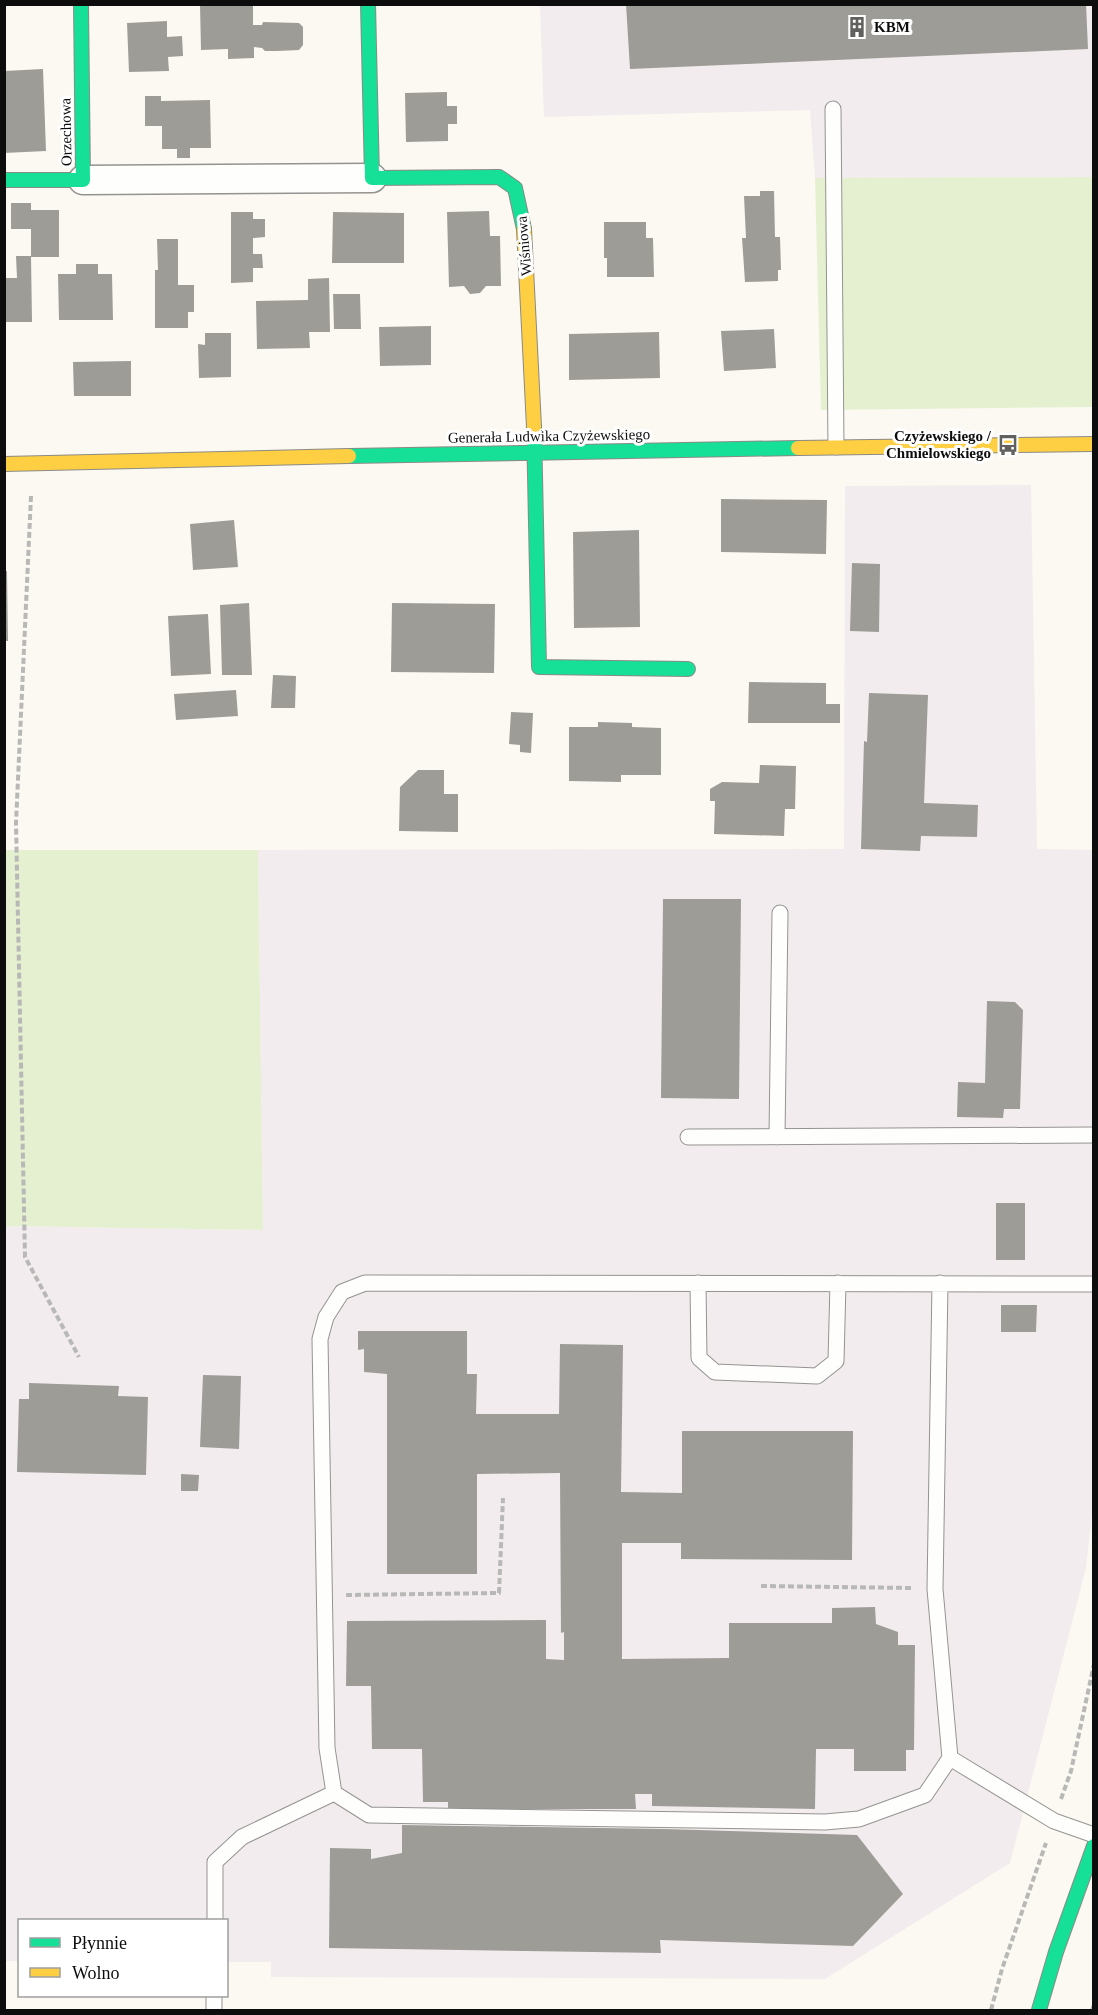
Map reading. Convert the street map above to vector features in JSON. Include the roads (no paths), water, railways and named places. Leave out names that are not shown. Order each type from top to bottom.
[{"type":"street","name":"Orzechowa","points":[[4,180],[83,180],[81,4]]},
{"type":"street","points":[[368,4],[372,178]]},
{"type":"street","name":"Wiśniowa","points":[[83,180],[499,177],[515,188],[522,213],[526,243],[535,452],[539,667],[688,669]]},
{"type":"street","name":"Generała Ludwika Czyżewskiego","points":[[4,464],[535,452],[1094,444]]},
{"type":"street","points":[[1039,2010],[1056,1952],[1094,1846]]},
{"type":"lane","points":[[833,110],[836,447]]},
{"type":"lane","points":[[777,1137],[780,913]]},
{"type":"lane","points":[[688,1137],[1094,1135]]},
{"type":"lane","points":[[940,1284],[935,1589],[950,1758],[925,1795],[859,1819],[825,1822],[369,1815],[334,1793],[327,1748],[320,1339],[326,1317],[342,1292],[364,1283],[1094,1284]]},
{"type":"lane","points":[[698,1283],[699,1358],[715,1372],[817,1376],[836,1361],[838,1283]]},
{"type":"lane","points":[[950,1758],[1054,1821],[1094,1835]]},
{"type":"lane","points":[[214,1919],[215,1862],[242,1837],[334,1793]]},
{"type":"place","name":"KBM","points":[[857,27]]},
{"type":"place","name":"Czyżewskiego / Chmielowskiego","points":[[1008,445]]}]
